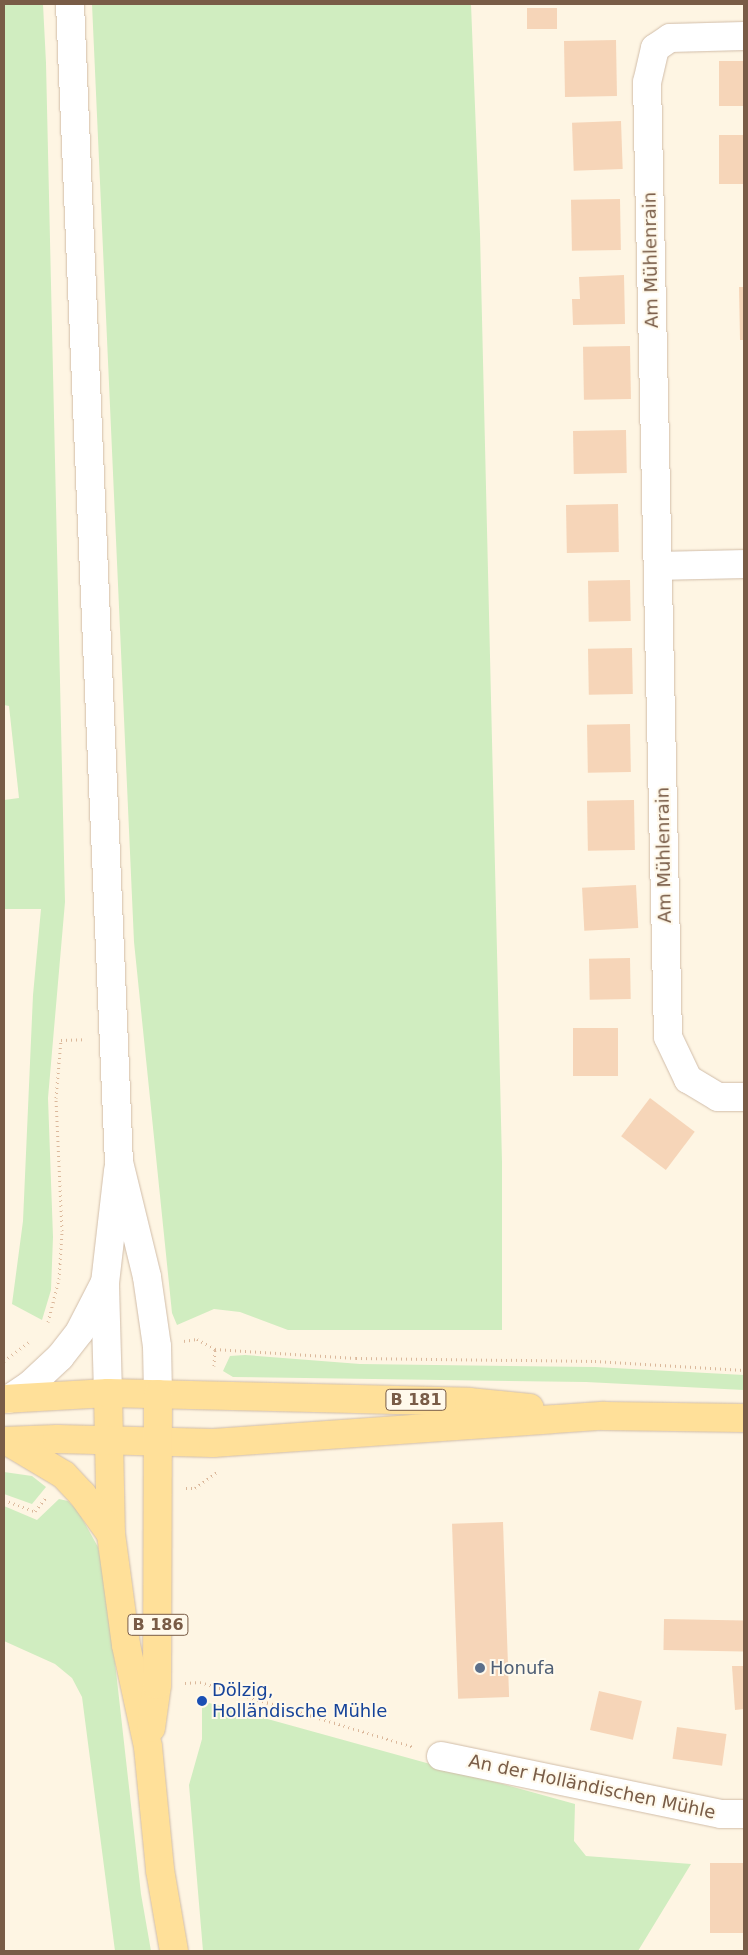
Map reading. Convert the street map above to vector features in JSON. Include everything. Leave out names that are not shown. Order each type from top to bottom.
[{"type":"main road","name":"B 181","points":[[6,1399],[108,1393],[469,1402],[604,1416]]},
{"type":"main road","name":"B 186","points":[[108,1393],[111,1534],[126,1644],[148,1747],[160,1870],[174,1951]]},
{"type":"main road","name":"B 186","points":[[148,1747],[157,1685],[158,1394]]},
{"type":"main road","name":"B 181","points":[[6,1441],[108,1440],[213,1443],[604,1416],[744,1418]]},
{"type":"main road","name":"B 181","points":[[6,1441],[64,1476],[82,1494],[111,1534]]},
{"type":"street","name":"B 186","points":[[70,4],[112,1038],[119,1162],[147,1277],[157,1346],[158,1394]]},
{"type":"street","name":"Am Mühlenrain","points":[[744,36],[670,38],[655,48],[647,82],[668,1037],[688,1079],[718,1096],[744,1097]]},
{"type":"street","points":[[658,566],[744,564]]},
{"type":"street","name":"B 186","points":[[108,1393],[105,1283],[110,1222],[119,1162]]},
{"type":"street","name":"B 186","points":[[6,1399],[42,1375],[69,1344],[105,1283]]},
{"type":"street","name":"An der Holländischen Mühle","points":[[441,1756],[721,1814],[744,1814]]},
{"type":"path","points":[[4,1361],[46,1331],[60,1279],[62,1232],[56,1098],[61,1040],[112,1038]]},
{"type":"path","points":[[46,1331],[69,1344]]},
{"type":"path","points":[[157,1346],[197,1339],[215,1350],[356,1358],[595,1361],[744,1370]]},
{"type":"path","points":[[4,1500],[35,1511],[64,1476]]},
{"type":"path","points":[[157,1685],[200,1682],[441,1756]]},
{"type":"green space","points":[[4,4],[43,4],[46,63],[65,902],[48,1098],[53,1237],[51,1290],[42,1320],[12,1304],[23,1221],[33,995],[41,909],[4,909],[4,800],[19,798],[9,706],[4,705]]},
{"type":"green space","points":[[92,4],[471,4],[480,234],[502,1162],[502,1330],[288,1330],[240,1312],[214,1309],[177,1325],[172,1313],[134,942]]},
{"type":"green space","points":[[245,1355],[360,1364],[595,1367],[744,1375],[744,1390],[586,1382],[233,1377],[223,1371],[230,1356]]},
{"type":"green space","points":[[4,1472],[32,1476],[46,1487],[32,1504],[4,1494]]},
{"type":"green space","points":[[59,1499],[68,1501],[78,1511],[98,1547],[107,1591],[141,1894],[151,1951],[115,1951],[82,1697],[72,1678],[55,1664],[4,1641],[4,1506],[37,1520]]},
{"type":"green space","points":[[202,1701],[575,1804],[574,1841],[586,1856],[691,1864],[638,1951],[203,1951],[189,1785],[202,1739]]},
{"type":"building","points":[[527,8],[557,8],[557,29],[527,29]]},
{"type":"building","points":[[616,40],[617,96],[565,97],[564,41]]},
{"type":"building","points":[[719,61],[744,61],[744,106],[719,106]]},
{"type":"building","points":[[621,121],[623,169],[574,171],[572,123]]},
{"type":"building","points":[[719,135],[744,135],[744,184],[719,184]]},
{"type":"building","points":[[620,199],[621,250],[572,251],[571,200]]},
{"type":"building","points":[[624,275],[625,324],[573,325],[572,299],[580,299],[579,277]]},
{"type":"building","points":[[739,287],[744,287],[744,340],[740,340]]},
{"type":"building","points":[[630,346],[631,399],[584,400],[583,347]]},
{"type":"building","points":[[626,430],[627,473],[574,474],[573,431]]},
{"type":"building","points":[[618,504],[619,552],[567,553],[566,505]]},
{"type":"building","points":[[630,580],[631,621],[589,622],[588,581]]},
{"type":"building","points":[[632,648],[633,694],[589,695],[588,649]]},
{"type":"building","points":[[630,724],[631,772],[588,773],[587,725]]},
{"type":"building","points":[[634,800],[635,850],[588,851],[587,801]]},
{"type":"building","points":[[636,885],[638,928],[584,931],[582,888]]},
{"type":"building","points":[[630,958],[631,999],[590,1000],[589,959]]},
{"type":"building","points":[[573,1028],[618,1028],[618,1076],[573,1076]]},
{"type":"building","points":[[650,1098],[695,1132],[666,1170],[621,1136]]},
{"type":"building","points":[[503,1522],[509,1697],[458,1699],[452,1524]]},
{"type":"building","points":[[664,1619],[744,1620],[743,1651],[663,1650]]},
{"type":"building","points":[[732,1666],[744,1666],[744,1709],[735,1710]]},
{"type":"building","points":[[599,1691],[642,1701],[633,1740],[590,1730]]},
{"type":"building","points":[[677,1727],[727,1734],[722,1766],[673,1759]]},
{"type":"building","points":[[710,1863],[744,1863],[744,1933],[710,1933]]},
{"type":"place","name":"Honufa","points":[[480,1668]]},
{"type":"place","name":"Dölzig, Holländische Mühle","points":[[202,1701]]}]
